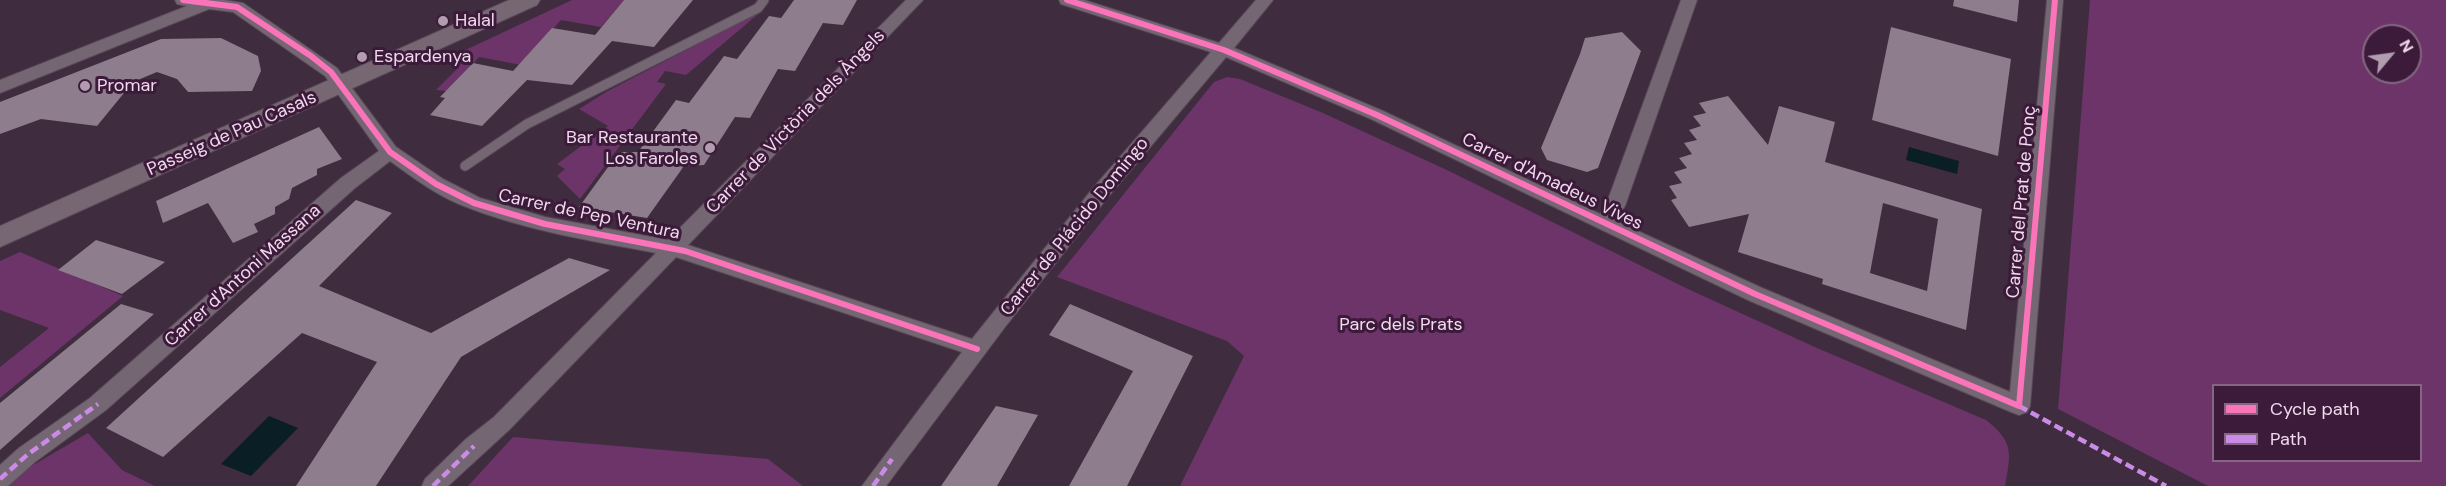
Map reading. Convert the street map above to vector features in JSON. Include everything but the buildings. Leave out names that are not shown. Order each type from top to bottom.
[{"type":"street","name":"Carrer de Pep Ventura","points":[[183,0],[214,1],[243,10],[331,72],[390,153],[436,184],[497,211],[545,224],[674,248],[977,349]]},
{"type":"street","name":"Passeig de Pau Casals","points":[[0,237],[529,0]]},
{"type":"street","name":"Carrer de Victòria dels Àngels","points":[[434,486],[474,446],[502,423],[915,0]]},
{"type":"street","name":"Carrer d'Amadeus Vives","points":[[1067,0],[1224,50],[1387,119],[1755,294],[2019,406]]},
{"type":"street","name":"Carrer de Plácido Domingo","points":[[873,486],[1101,192],[1265,0]]},
{"type":"street","points":[[1604,224],[1615,206],[1689,0]]},
{"type":"street","name":"Carrer del Prat de Ponç","points":[[2019,406],[2055,0]]},
{"type":"street","points":[[0,87],[214,1]]},
{"type":"street","name":"Carrer d'Antoni Massana","points":[[0,479],[27,456],[98,404],[340,190],[390,153]]},
{"type":"lane","points":[[465,166],[526,124],[758,8],[764,0]]},
{"type":"green space","points":[[572,0],[624,0],[601,27],[561,20],[521,65],[479,57],[447,91],[436,90],[459,67],[442,61]]},
{"type":"green space","points":[[2090,0],[2446,0],[2446,486],[2208,486],[2058,409]]},
{"type":"green space","points":[[763,10],[686,75],[665,71],[657,82],[666,84],[580,199],[557,176],[565,169],[557,164],[608,126],[579,109],[606,92]]},
{"type":"green space","name":"Parc dels Prats","points":[[1227,77],[1240,79],[1323,113],[1449,171],[1688,289],[1817,348],[1986,420],[2006,442],[2009,456],[2005,486],[1180,486],[1244,356],[1227,341],[1057,277],[1214,82]]},
{"type":"green space","points":[[20,252],[123,296],[0,398],[0,367],[49,328],[0,310],[0,261]]},
{"type":"green space","points":[[88,433],[122,470],[155,486],[3,486],[16,475]]},
{"type":"green space","points":[[513,437],[768,459],[803,486],[468,486]]},
{"type":"water","points":[[1909,147],[1959,161],[1957,174],[1906,160]]},
{"type":"water","points":[[269,416],[298,428],[251,476],[221,464]]},
{"type":"marked path","points":[[0,479],[27,455],[98,404]]},
{"type":"marked path","points":[[2019,406],[2166,486]]},
{"type":"marked path","points":[[433,486],[474,446]]},
{"type":"marked path","points":[[873,486],[892,459]]},
{"type":"cycle path","points":[[183,0],[237,7],[311,56],[331,72],[390,152],[436,184],[474,203],[545,224],[685,251],[977,349]]},
{"type":"cycle path","points":[[1067,0],[1224,50],[1377,115],[1755,294],[2019,406],[2055,0]]},
{"type":"place","name":"Halal","points":[[443,21]]},
{"type":"place","name":"Espardenya","points":[[362,57]]},
{"type":"place","name":"Promar","points":[[85,86]]},
{"type":"place","name":"Bar Restaurante Los Faroles","points":[[710,148]]}]
